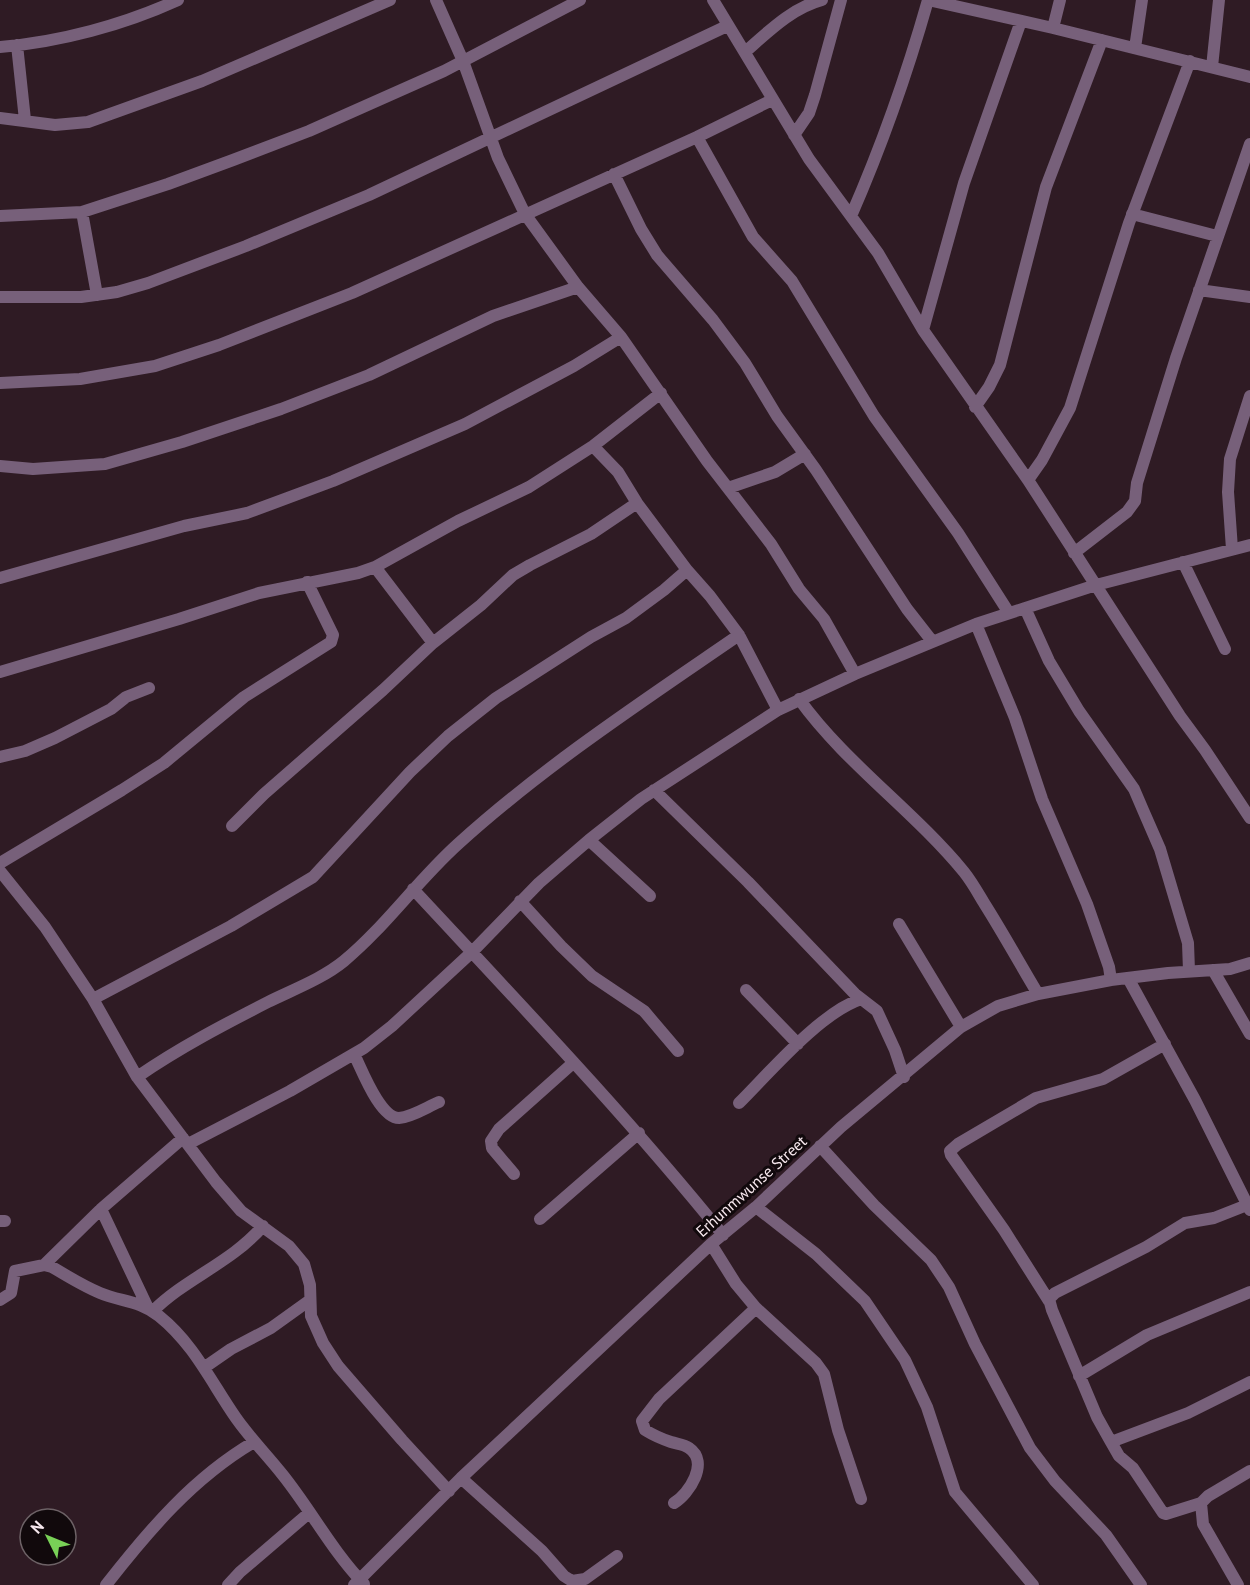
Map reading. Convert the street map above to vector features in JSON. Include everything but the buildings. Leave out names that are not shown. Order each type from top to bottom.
[{"type":"street","points":[[0,47],[99,29],[153,12],[178,0]]},
{"type":"street","points":[[0,118],[55,125],[88,122],[202,81],[390,0]]},
{"type":"street","points":[[436,0],[463,61],[491,139],[525,214],[578,286],[621,337],[707,461],[771,544],[799,589],[817,609],[855,674]]},
{"type":"street","points":[[0,216],[82,212],[168,184],[309,131],[463,61],[580,0]]},
{"type":"street","points":[[713,0],[809,159],[878,253],[923,330],[1028,480],[1180,716],[1250,818]]},
{"type":"street","points":[[745,52],[780,22],[803,7],[822,0]]},
{"type":"street","points":[[794,135],[808,113],[815,95],[841,0]]},
{"type":"street","points":[[851,216],[871,170],[910,62],[928,0],[942,1],[1250,76]]},
{"type":"street","points":[[1053,28],[1060,0]]},
{"type":"street","points":[[1135,48],[1142,0]]},
{"type":"street","points":[[1212,67],[1219,0]]},
{"type":"street","points":[[923,330],[964,183],[1021,21]]},
{"type":"street","points":[[0,297],[81,297],[117,292],[148,283],[246,246],[369,195],[730,30],[761,38]]},
{"type":"street","points":[[975,407],[989,387],[1000,365],[1046,188],[1102,40]]},
{"type":"street","points":[[17,45],[26,120]]},
{"type":"street","points":[[1028,480],[1042,460],[1070,408],[1132,214],[1190,61]]},
{"type":"street","points":[[0,384],[80,379],[155,366],[219,345],[352,293],[772,100]]},
{"type":"street","points":[[697,136],[753,237],[792,281],[874,416],[958,533],[1009,613]]},
{"type":"street","points":[[1074,553],[1120,519],[1135,501],[1137,483],[1152,434],[1217,236],[1250,144]]},
{"type":"street","points":[[614,174],[641,229],[657,255],[713,320],[745,363],[777,416],[805,454],[907,609],[932,641]]},
{"type":"street","points":[[82,212],[97,295]]},
{"type":"street","points":[[1132,214],[1217,236]]},
{"type":"street","points":[[0,466],[33,469],[105,464],[182,442],[281,410],[369,375],[493,316],[578,286]]},
{"type":"street","points":[[1199,290],[1250,297]]},
{"type":"street","points":[[0,578],[184,526],[247,513],[333,481],[465,424],[574,366],[621,337]]},
{"type":"street","points":[[0,672],[179,619],[260,592],[358,573],[375,567],[458,521],[529,487],[593,446],[661,393]]},
{"type":"street","points":[[1232,549],[1228,492],[1230,459],[1250,396]]},
{"type":"street","points":[[593,446],[618,472],[637,503],[739,635],[778,710]]},
{"type":"street","points":[[728,488],[775,472],[805,454]]},
{"type":"street","points":[[232,826],[264,794],[433,643],[513,575],[591,534],[637,503]]},
{"type":"street","points":[[44,1265],[101,1209],[185,1141],[354,1054],[392,1026],[472,952],[539,883],[590,840],[654,790],[778,710],[855,674],[976,624],[1096,585],[1250,545]]},
{"type":"street","points":[[1183,562],[1225,649]]},
{"type":"street","points":[[375,567],[433,643]]},
{"type":"street","points":[[93,999],[231,926],[313,877],[410,772],[448,736],[506,692],[591,637],[626,618],[687,570]]},
{"type":"street","points":[[0,863],[155,769],[244,697],[331,642],[333,635],[307,582]]},
{"type":"street","points":[[1025,608],[1049,661],[1079,711],[1134,789],[1160,849],[1188,943],[1188,972]]},
{"type":"street","points":[[976,624],[1015,718],[1042,798],[1087,904],[1109,967],[1111,980]]},
{"type":"street","points":[[137,1077],[177,1050],[343,963],[380,927],[457,844],[585,742],[739,635]]},
{"type":"street","points":[[0,757],[25,751],[55,738],[111,709],[126,697],[149,688]]},
{"type":"street","points":[[800,699],[815,721],[840,748],[930,834],[965,874],[1038,994]]},
{"type":"street","points":[[654,790],[861,999],[877,1011],[904,1077]]},
{"type":"street","points":[[590,840],[650,896]]},
{"type":"street","points":[[0,872],[45,927],[93,999],[137,1077],[216,1182],[241,1211],[290,1246],[304,1264],[310,1285],[311,1316],[323,1344],[338,1366],[449,1491]]},
{"type":"street","points":[[413,889],[524,1006],[573,1063],[639,1133],[723,1235]]},
{"type":"street","points":[[520,901],[592,976],[644,1011],[678,1051]]},
{"type":"street","points":[[899,924],[962,1027]]},
{"type":"street","name":"Erhunmwunse Street","points":[[360,1583],[461,1478],[711,1244],[756,1207],[841,1127],[962,1027],[998,1006],[1038,994],[1111,980],[1230,969],[1250,963]]},
{"type":"street","points":[[1213,970],[1250,1034]]},
{"type":"street","points":[[1049,1301],[1055,1293],[1146,1247],[1185,1223],[1249,1208],[1195,1100],[1128,978]]},
{"type":"street","points":[[746,990],[798,1044]]},
{"type":"street","points":[[739,1102],[826,1019],[861,999]]},
{"type":"street","points":[[1165,1044],[1103,1079],[1036,1098],[950,1151],[1049,1301],[1097,1417],[1119,1456],[1133,1468],[1163,1513],[1200,1503],[1250,1471]]},
{"type":"street","points":[[354,1054],[376,1098],[388,1114],[397,1118],[407,1116],[439,1102]]},
{"type":"street","points":[[514,1174],[492,1148],[490,1141],[516,1113],[573,1063]]},
{"type":"street","points":[[540,1219],[639,1133]]},
{"type":"street","points":[[820,1146],[874,1205],[932,1260],[949,1287],[975,1344],[1030,1448],[1055,1481],[1106,1535],[1141,1585]]},
{"type":"street","points":[[756,1207],[816,1254],[866,1301],[905,1359],[927,1407],[955,1492],[1033,1585]]},
{"type":"street","points":[[101,1209],[150,1309]]},
{"type":"street","points":[[150,1309],[249,1243],[263,1226]]},
{"type":"street","points":[[711,1244],[736,1284],[756,1308],[816,1363],[824,1374],[838,1430],[861,1499]]},
{"type":"street","points":[[0,1300],[11,1293],[15,1271],[44,1265],[102,1294],[134,1301],[150,1309],[182,1340],[205,1367],[222,1397],[254,1442],[283,1475],[360,1583]]},
{"type":"street","points":[[1079,1376],[1147,1335],[1250,1292]]},
{"type":"street","points":[[205,1367],[231,1349],[271,1328],[310,1300]]},
{"type":"street","points":[[674,1503],[686,1494],[696,1477],[697,1467],[693,1451],[687,1446],[671,1442],[645,1430],[642,1420],[659,1399],[756,1308]]},
{"type":"street","points":[[1111,1442],[1188,1413],[1249,1384]]},
{"type":"street","points":[[106,1585],[146,1535],[185,1493],[232,1455],[254,1442]]},
{"type":"street","points":[[461,1478],[572,1581],[585,1578],[617,1556]]},
{"type":"street","points":[[1200,1503],[1203,1524],[1238,1585]]},
{"type":"street","points":[[228,1585],[309,1513]]}]
